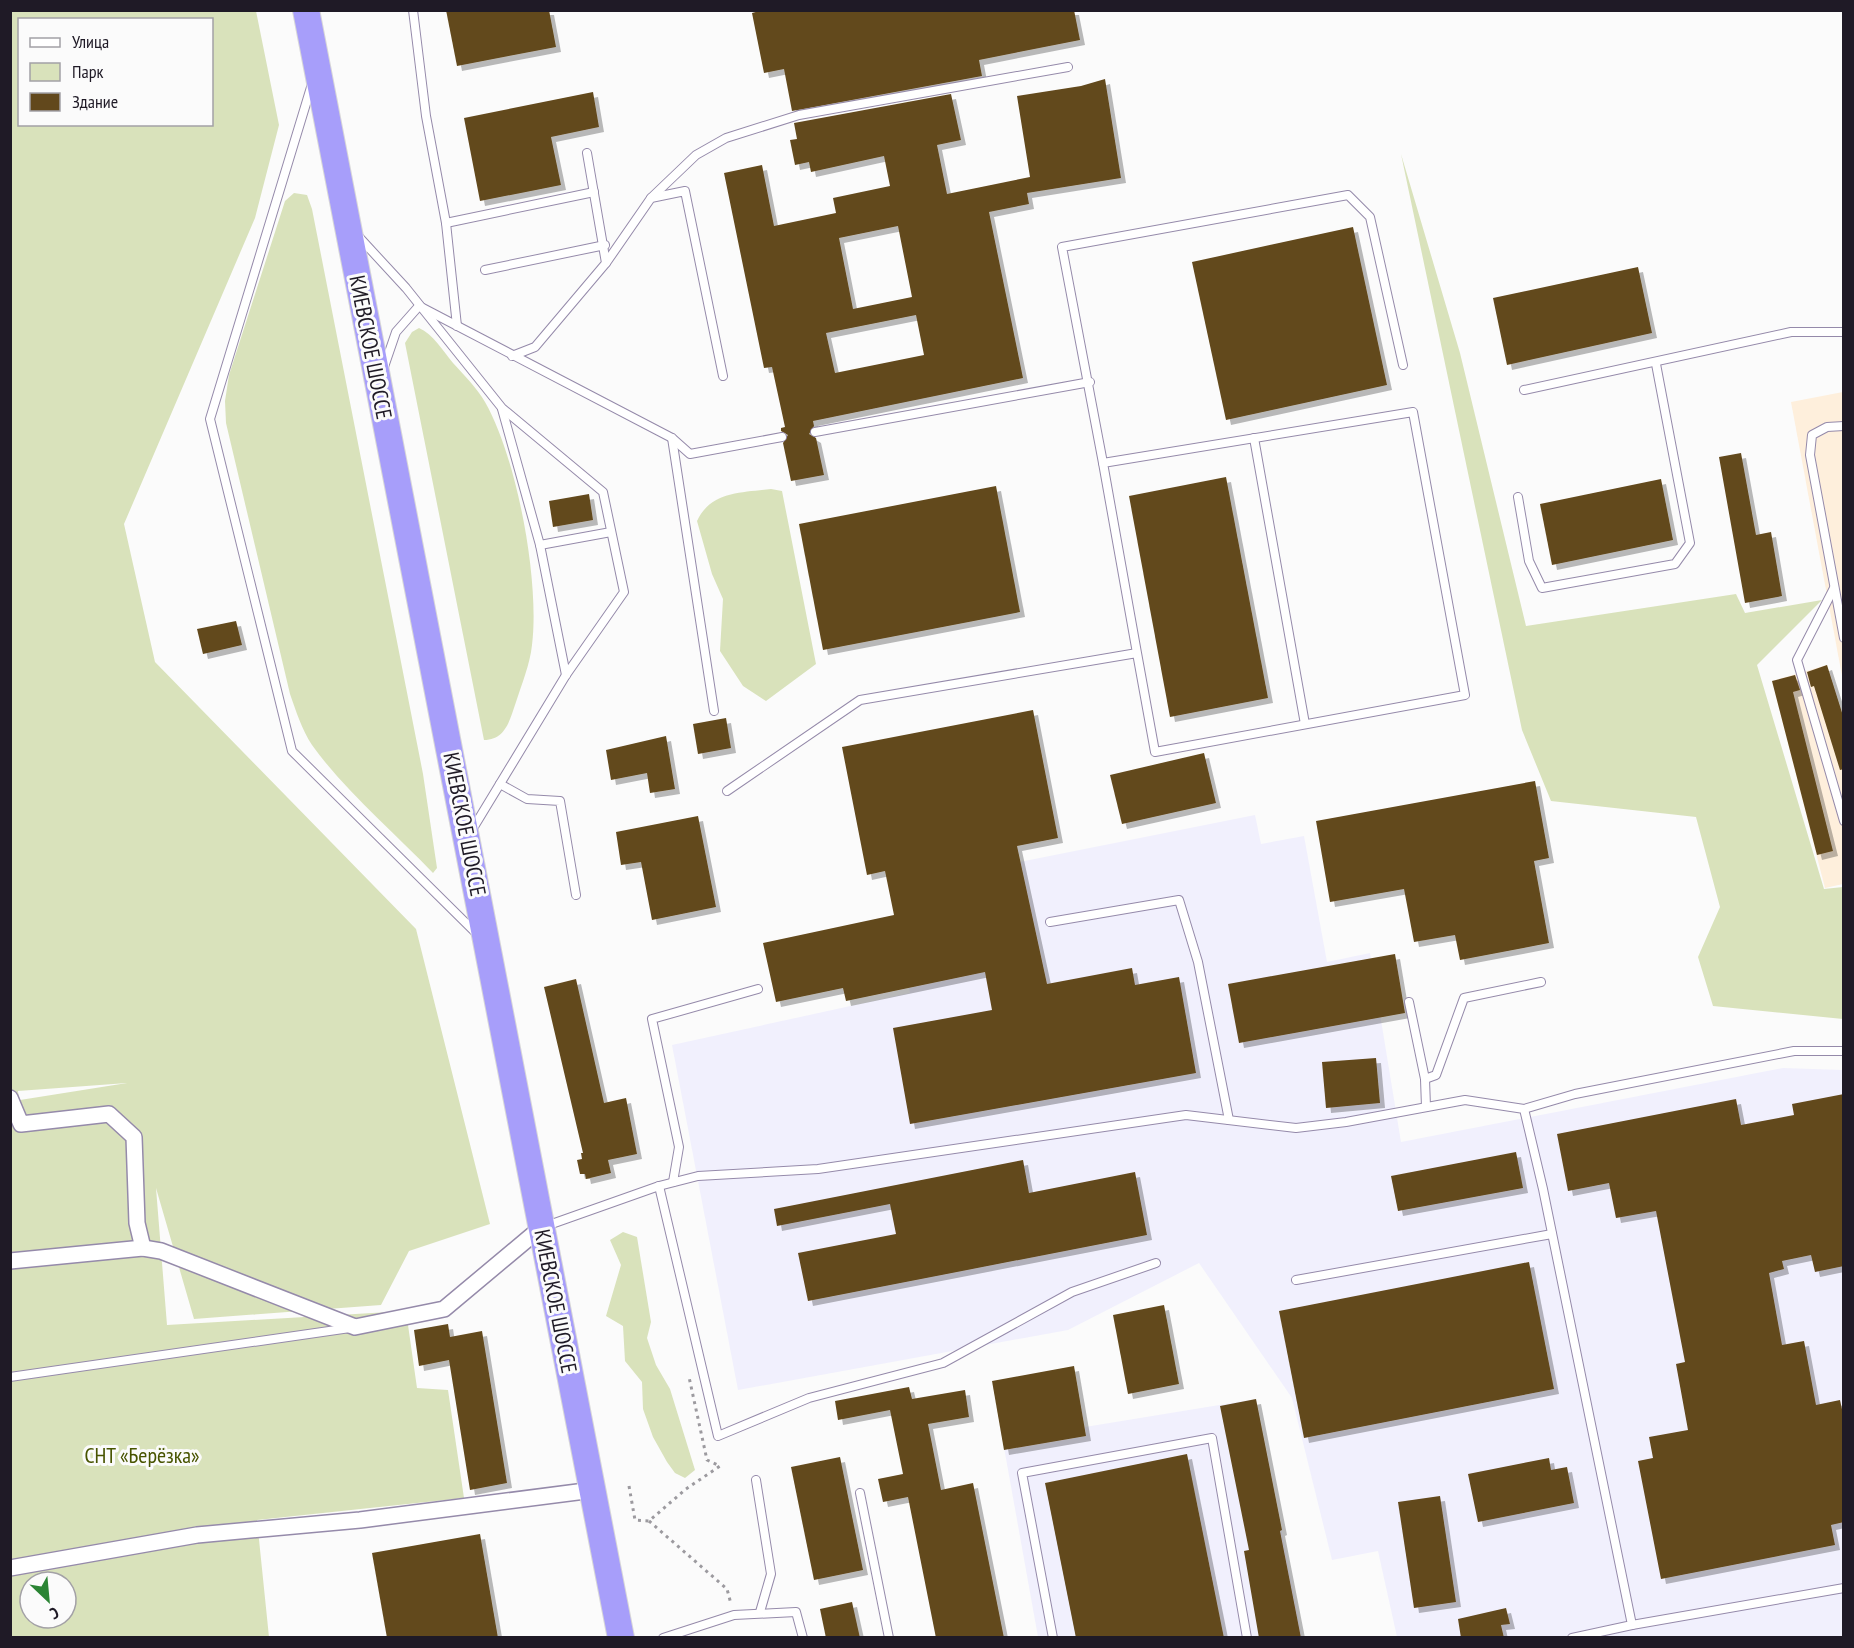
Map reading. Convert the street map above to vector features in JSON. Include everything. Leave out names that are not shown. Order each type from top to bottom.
[{"type":"highway","name":"КИЕВСКОЕ ШОССЕ","points":[[306,10],[468,837],[621,1638]]},
{"type":"street","points":[[10,1098],[16,1125],[109,1114],[134,1137],[137,1223],[143,1248]]},
{"type":"street","points":[[10,1261],[143,1248],[161,1251],[355,1328],[444,1309],[542,1227]]},
{"type":"street","points":[[10,1568],[197,1535],[360,1520],[593,1490]]},
{"type":"lane","points":[[413,10],[426,117],[446,223],[457,326]]},
{"type":"lane","points":[[512,356],[535,347],[606,262],[651,198],[696,155],[726,138],[799,115],[1068,67]]},
{"type":"lane","points":[[317,68],[210,419],[292,751],[488,945]]},
{"type":"lane","points":[[587,153],[606,262]]},
{"type":"lane","points":[[651,198],[685,191],[723,376]]},
{"type":"lane","points":[[446,223],[594,192]]},
{"type":"lane","points":[[1103,463],[1413,412],[1465,695],[1155,752],[1103,463],[1090,382],[1062,247],[1348,195],[1371,217],[1403,365]]},
{"type":"lane","points":[[348,224],[419,306],[502,408],[603,492],[624,592],[566,675],[468,837]]},
{"type":"lane","points":[[485,270],[604,245]]},
{"type":"lane","points":[[419,306],[672,438],[690,454],[782,437]]},
{"type":"lane","points":[[378,382],[396,332],[419,306]]},
{"type":"lane","points":[[1524,390],[1656,364],[1791,332],[1844,332]]},
{"type":"lane","points":[[1518,497],[1529,561],[1542,588],[1675,564],[1690,543],[1656,364]]},
{"type":"lane","points":[[815,432],[1090,382]]},
{"type":"lane","points":[[502,408],[540,545],[566,675]]},
{"type":"lane","points":[[1844,426],[1827,427],[1812,435],[1810,455],[1844,638]]},
{"type":"lane","points":[[672,438],[714,711]]},
{"type":"lane","points":[[1254,438],[1305,724]]},
{"type":"lane","points":[[540,545],[611,532]]},
{"type":"lane","points":[[1834,588],[1797,660],[1844,821]]},
{"type":"lane","points":[[727,791],[860,700],[1137,652]]},
{"type":"lane","points":[[500,784],[527,799],[560,801],[576,895]]},
{"type":"lane","points":[[1050,922],[1179,900],[1198,962],[1229,1120]]},
{"type":"lane","points":[[1425,1079],[1436,1075],[1464,998],[1541,982]]},
{"type":"lane","points":[[673,1182],[679,1147],[652,1019],[758,989]]},
{"type":"lane","points":[[1409,1002],[1425,1079],[1426,1107]]},
{"type":"lane","points":[[542,1227],[659,1186],[698,1176],[818,1169],[1186,1115],[1296,1128],[1465,1100],[1524,1109],[1575,1094],[1794,1052],[1844,1051]]},
{"type":"lane","points":[[1524,1109],[1632,1624]]},
{"type":"lane","points":[[659,1186],[718,1436],[810,1398],[943,1363],[1072,1292],[1156,1263]]},
{"type":"lane","points":[[1296,1280],[1552,1234]]},
{"type":"lane","points":[[10,1377],[355,1328]]},
{"type":"lane","points":[[1053,1638],[1022,1473],[1212,1438],[1247,1638]]},
{"type":"lane","points":[[756,1480],[771,1574],[760,1612]]},
{"type":"lane","points":[[860,1494],[889,1638]]},
{"type":"lane","points":[[1572,1638],[1632,1624],[1844,1588]]},
{"type":"lane","points":[[663,1638],[662,1635],[734,1616],[760,1612],[796,1612],[803,1638]]},
{"type":"path","points":[[649,1521],[686,1490],[720,1466],[707,1460],[688,1370]]},
{"type":"path","points":[[629,1486],[635,1520],[649,1521],[727,1588],[734,1616]]},
{"type":"shaded area","points":[[1843,392],[1843,681],[1791,402]]},
{"type":"shaded area","points":[[1827,665],[1843,719],[1843,884],[1825,888],[1772,681]]},
{"type":"shaded area","points":[[1255,815],[1261,844],[1304,836],[1327,962],[1370,953],[1401,1142],[1783,1068],[1843,1070],[1843,1637],[1397,1637],[1378,1551],[1332,1560],[1292,1398],[1199,1263],[1068,1330],[738,1390],[672,1045],[910,993],[890,888]]},
{"type":"shaded area","points":[[1256,1399],[1302,1637],[1038,1637],[998,1414],[1080,1400],[1085,1427]]},
{"type":"green space","name":"СНТ «Берёзка»","points":[[11,11],[256,11],[279,125],[255,218],[124,524],[155,662],[416,929],[490,1224],[409,1251],[381,1305],[194,1319],[156,1188],[167,1325],[406,1311],[417,1388],[448,1390],[464,1498],[257,1520],[269,1637],[11,1638]],"holes":[[[127,1083],[20,1100],[18,1091]]]},
{"type":"green space","points":[[1401,154],[1460,353],[1526,626],[1736,594],[1745,613],[1822,600],[1757,665],[1824,889],[1843,887],[1843,1019],[1713,1006],[1698,957],[1720,907],[1696,817],[1551,801],[1522,730]]},
{"type":"green space","points":[[294,193],[307,195],[312,209],[423,774],[437,868],[433,873],[339,778],[312,745],[302,727],[290,694],[226,423],[225,401],[229,375],[285,201]]},
{"type":"green space","points":[[419,328],[429,334],[485,402],[497,426],[507,455],[523,520],[533,588],[534,618],[531,652],[526,674],[509,721],[502,732],[491,739],[484,740],[405,343],[412,332]]},
{"type":"green space","points":[[771,489],[782,491],[816,664],[766,701],[743,686],[720,651],[723,599],[712,574],[697,521],[710,504],[728,495]]},
{"type":"green space","points":[[623,1232],[637,1237],[651,1322],[647,1338],[656,1365],[670,1389],[695,1470],[685,1478],[675,1473],[653,1437],[643,1409],[642,1382],[625,1361],[623,1326],[606,1316],[621,1265],[610,1240]]},
{"type":"building","points":[[446,10],[549,10],[556,47],[457,66]]},
{"type":"building","points":[[763,10],[1074,10],[1080,40],[979,60],[982,76],[792,111],[784,69],[764,73],[752,13]]},
{"type":"building","points":[[1105,79],[1121,178],[1027,193],[1029,204],[989,212],[1023,378],[813,421],[814,426],[809,434],[816,438],[824,475],[791,481],[783,443],[788,435],[781,431],[781,428],[785,427],[772,367],[764,368],[724,173],[762,165],[774,226],[836,213],[833,198],[890,186],[884,156],[811,172],[809,162],[795,165],[790,140],[797,139],[794,123],[951,94],[961,140],[937,145],[947,194],[1030,177],[1017,96],[1081,86]],"holes":[[[898,226],[912,297],[853,309],[839,238]],[[916,315],[924,355],[835,373],[826,333]]]},
{"type":"building","points":[[593,92],[599,127],[551,137],[561,185],[480,201],[464,118]]},
{"type":"building","points":[[1353,227],[1387,385],[1226,420],[1192,262]]},
{"type":"building","points":[[1638,267],[1652,333],[1507,365],[1493,298]]},
{"type":"building","points":[[1741,453],[1756,535],[1771,532],[1782,596],[1745,603],[1719,457]]},
{"type":"building","points":[[1226,477],[1268,698],[1170,717],[1129,496]]},
{"type":"building","points":[[1661,479],[1673,540],[1552,565],[1540,504]]},
{"type":"building","points":[[996,486],[1020,612],[823,650],[799,524]]},
{"type":"building","points":[[589,494],[593,520],[553,527],[549,501]]},
{"type":"building","points":[[236,621],[242,645],[203,654],[197,629]]},
{"type":"building","points":[[1827,665],[1844,719],[1844,769],[1840,770],[1814,686],[1811,687],[1807,672]]},
{"type":"building","points":[[1795,675],[1800,690],[1793,692],[1833,851],[1817,855],[1772,681]]},
{"type":"building","points":[[1033,710],[1058,838],[1017,846],[1047,984],[1132,968],[1135,985],[1179,977],[1196,1073],[910,1124],[893,1028],[992,1010],[985,972],[846,1001],[843,988],[776,1002],[763,943],[894,915],[885,871],[867,875],[842,747]]},
{"type":"building","points":[[726,718],[731,748],[698,754],[693,724]]},
{"type":"building","points":[[666,736],[675,789],[650,793],[647,773],[611,780],[606,750]]},
{"type":"building","points":[[1204,753],[1216,803],[1122,824],[1110,775]]},
{"type":"building","points":[[1535,781],[1549,858],[1534,861],[1549,943],[1460,960],[1455,935],[1414,942],[1404,889],[1330,902],[1316,821]]},
{"type":"building","points":[[698,816],[716,907],[652,920],[641,862],[621,865],[616,832]]},
{"type":"building","points":[[1395,954],[1405,1013],[1239,1043],[1228,984]]},
{"type":"building","points":[[576,979],[604,1103],[626,1098],[637,1154],[608,1160],[611,1173],[586,1179],[585,1174],[580,1174],[577,1160],[582,1159],[581,1153],[583,1153],[544,987]]},
{"type":"building","points":[[1376,1058],[1380,1103],[1326,1108],[1322,1062]]},
{"type":"building","points":[[1844,1094],[1844,1266],[1815,1272],[1811,1255],[1782,1261],[1784,1269],[1769,1273],[1782,1345],[1804,1341],[1816,1405],[1840,1400],[1844,1419],[1844,1522],[1831,1525],[1835,1545],[1661,1579],[1638,1461],[1653,1458],[1649,1437],[1688,1430],[1676,1364],[1685,1362],[1656,1211],[1616,1218],[1609,1183],[1568,1191],[1557,1134],[1736,1099],[1741,1125],[1794,1115],[1792,1104]]},
{"type":"building","points":[[1516,1152],[1523,1188],[1398,1211],[1391,1176]]},
{"type":"building","points":[[1023,1160],[1029,1193],[1135,1172],[1147,1235],[808,1301],[798,1253],[896,1234],[890,1204],[777,1226],[774,1209]]},
{"type":"building","points":[[1529,1262],[1554,1389],[1304,1438],[1279,1311]]},
{"type":"building","points":[[1164,1305],[1179,1384],[1128,1394],[1113,1315]]},
{"type":"building","points":[[448,1324],[450,1337],[482,1331],[507,1483],[470,1490],[449,1360],[419,1366],[414,1330]]},
{"type":"building","points":[[1074,1366],[1086,1436],[1004,1450],[992,1381]]},
{"type":"building","points":[[909,1387],[912,1399],[965,1390],[969,1417],[928,1424],[941,1490],[973,1483],[1004,1638],[936,1638],[908,1497],[883,1502],[878,1479],[903,1474],[890,1410],[838,1420],[835,1401]]},
{"type":"building","points":[[1256,1399],[1301,1638],[1259,1638],[1244,1551],[1249,1550],[1220,1406]]},
{"type":"building","points":[[1187,1454],[1224,1638],[1076,1638],[1045,1483]]},
{"type":"building","points":[[840,1457],[863,1570],[814,1580],[791,1467]]},
{"type":"building","points":[[1549,1458],[1551,1470],[1567,1467],[1574,1503],[1478,1522],[1468,1474]]},
{"type":"building","points":[[1440,1496],[1456,1602],[1414,1608],[1398,1502]]},
{"type":"building","points":[[480,1534],[498,1638],[387,1638],[372,1553]]},
{"type":"building","points":[[852,1602],[860,1638],[826,1638],[820,1609]]},
{"type":"building","points":[[1506,1608],[1510,1624],[1501,1625],[1504,1638],[1461,1638],[1458,1619]]}]
